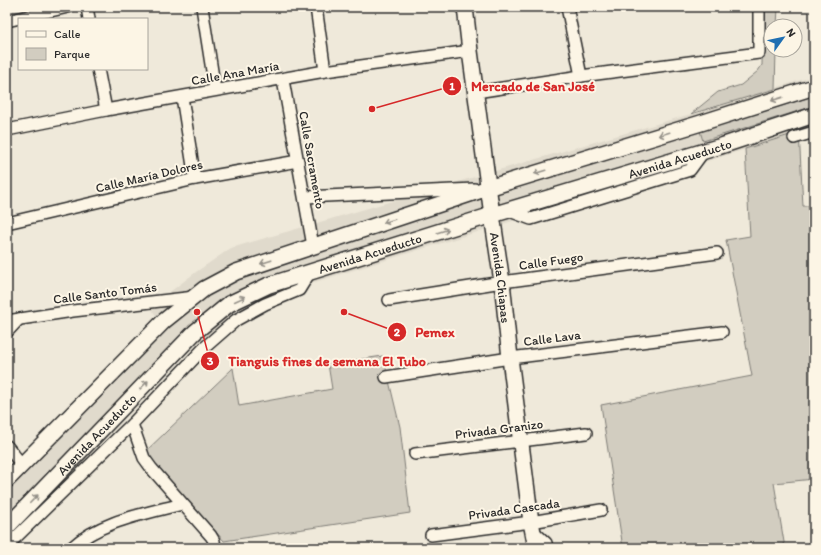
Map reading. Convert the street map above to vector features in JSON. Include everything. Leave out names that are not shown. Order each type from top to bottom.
[{"type":"street","points":[[20,18],[68,7]]},
{"type":"street","points":[[87,7],[89,18]]},
{"type":"street","points":[[202,7],[215,90]]},
{"type":"street","points":[[316,7],[325,71]]},
{"type":"street","name":"Avenida Chiapas","points":[[465,7],[488,188],[502,282],[520,440],[536,548]]},
{"type":"street","points":[[567,7],[581,76]]},
{"type":"street","points":[[476,92],[581,76],[759,53],[759,7]]},
{"type":"street","points":[[7,21],[18,18]]},
{"type":"street","name":"Calle Ana María","points":[[7,130],[106,110],[215,90],[283,80],[325,71],[470,51]]},
{"type":"street","points":[[98,70],[106,110]]},
{"type":"street","name":"Calle Sacramento","points":[[283,80],[313,246]]},
{"type":"street","name":"Avenida Acueducto","points":[[7,480],[164,321],[204,289],[236,272],[488,188],[814,87]]},
{"type":"street","points":[[182,97],[195,180]]},
{"type":"street","name":"Avenida Acueducto","points":[[7,527],[195,332],[229,304],[269,285],[508,210],[718,147],[814,115]]},
{"type":"street","points":[[794,138],[814,132]]},
{"type":"street","name":"Calle María Dolores","points":[[7,223],[195,180],[298,161]]},
{"type":"street","points":[[304,197],[488,188]]},
{"type":"street","name":"Calle Fuego","points":[[389,300],[502,282],[717,253]]},
{"type":"street","points":[[7,546],[132,424],[204,348],[236,320],[265,304],[299,290],[310,272]]},
{"type":"street","name":"Calle Santo Tomás","points":[[7,321],[73,311],[195,297]]},
{"type":"street","points":[[7,332],[19,319]]},
{"type":"street","name":"Calle Lava","points":[[386,377],[510,358],[722,332]]},
{"type":"street","points":[[132,424],[144,458],[211,536],[214,541],[215,548]]},
{"type":"street","name":"Privada Granizo","points":[[415,454],[586,433]]},
{"type":"street","points":[[7,446],[22,465]]},
{"type":"street","points":[[71,548],[79,540],[111,523],[182,504]]},
{"type":"street","name":"Privada Cascada","points":[[431,535],[532,527],[601,510]]},
{"type":"street","points":[[532,527],[546,543],[547,548]]},
{"type":"shaded area","points":[[814,76],[814,128],[276,294],[232,317],[199,341],[7,541],[7,477],[24,461],[157,317],[150,307],[196,272],[231,248],[691,114]]},
{"type":"green space","points":[[763,7],[778,7],[777,18],[763,18],[763,58],[776,58],[775,89],[691,114],[718,92],[741,85],[758,71],[762,65]]},
{"type":"green space","points":[[814,96],[814,106],[703,141],[700,131]]},
{"type":"green space","points":[[799,132],[803,206],[814,206],[814,479],[774,483],[785,548],[623,548],[601,405],[752,376],[726,240],[750,236],[745,149]]},
{"type":"green space","points":[[383,356],[400,427],[410,513],[224,541],[145,452],[233,368],[239,406],[332,389],[328,364]]},
{"type":"place","name":"Mercado de San José","points":[[372,109]]},
{"type":"place","name":"Tianguis fines de semana El Tubo","points":[[197,312]]},
{"type":"place","name":"Pemex","points":[[344,312]]}]
